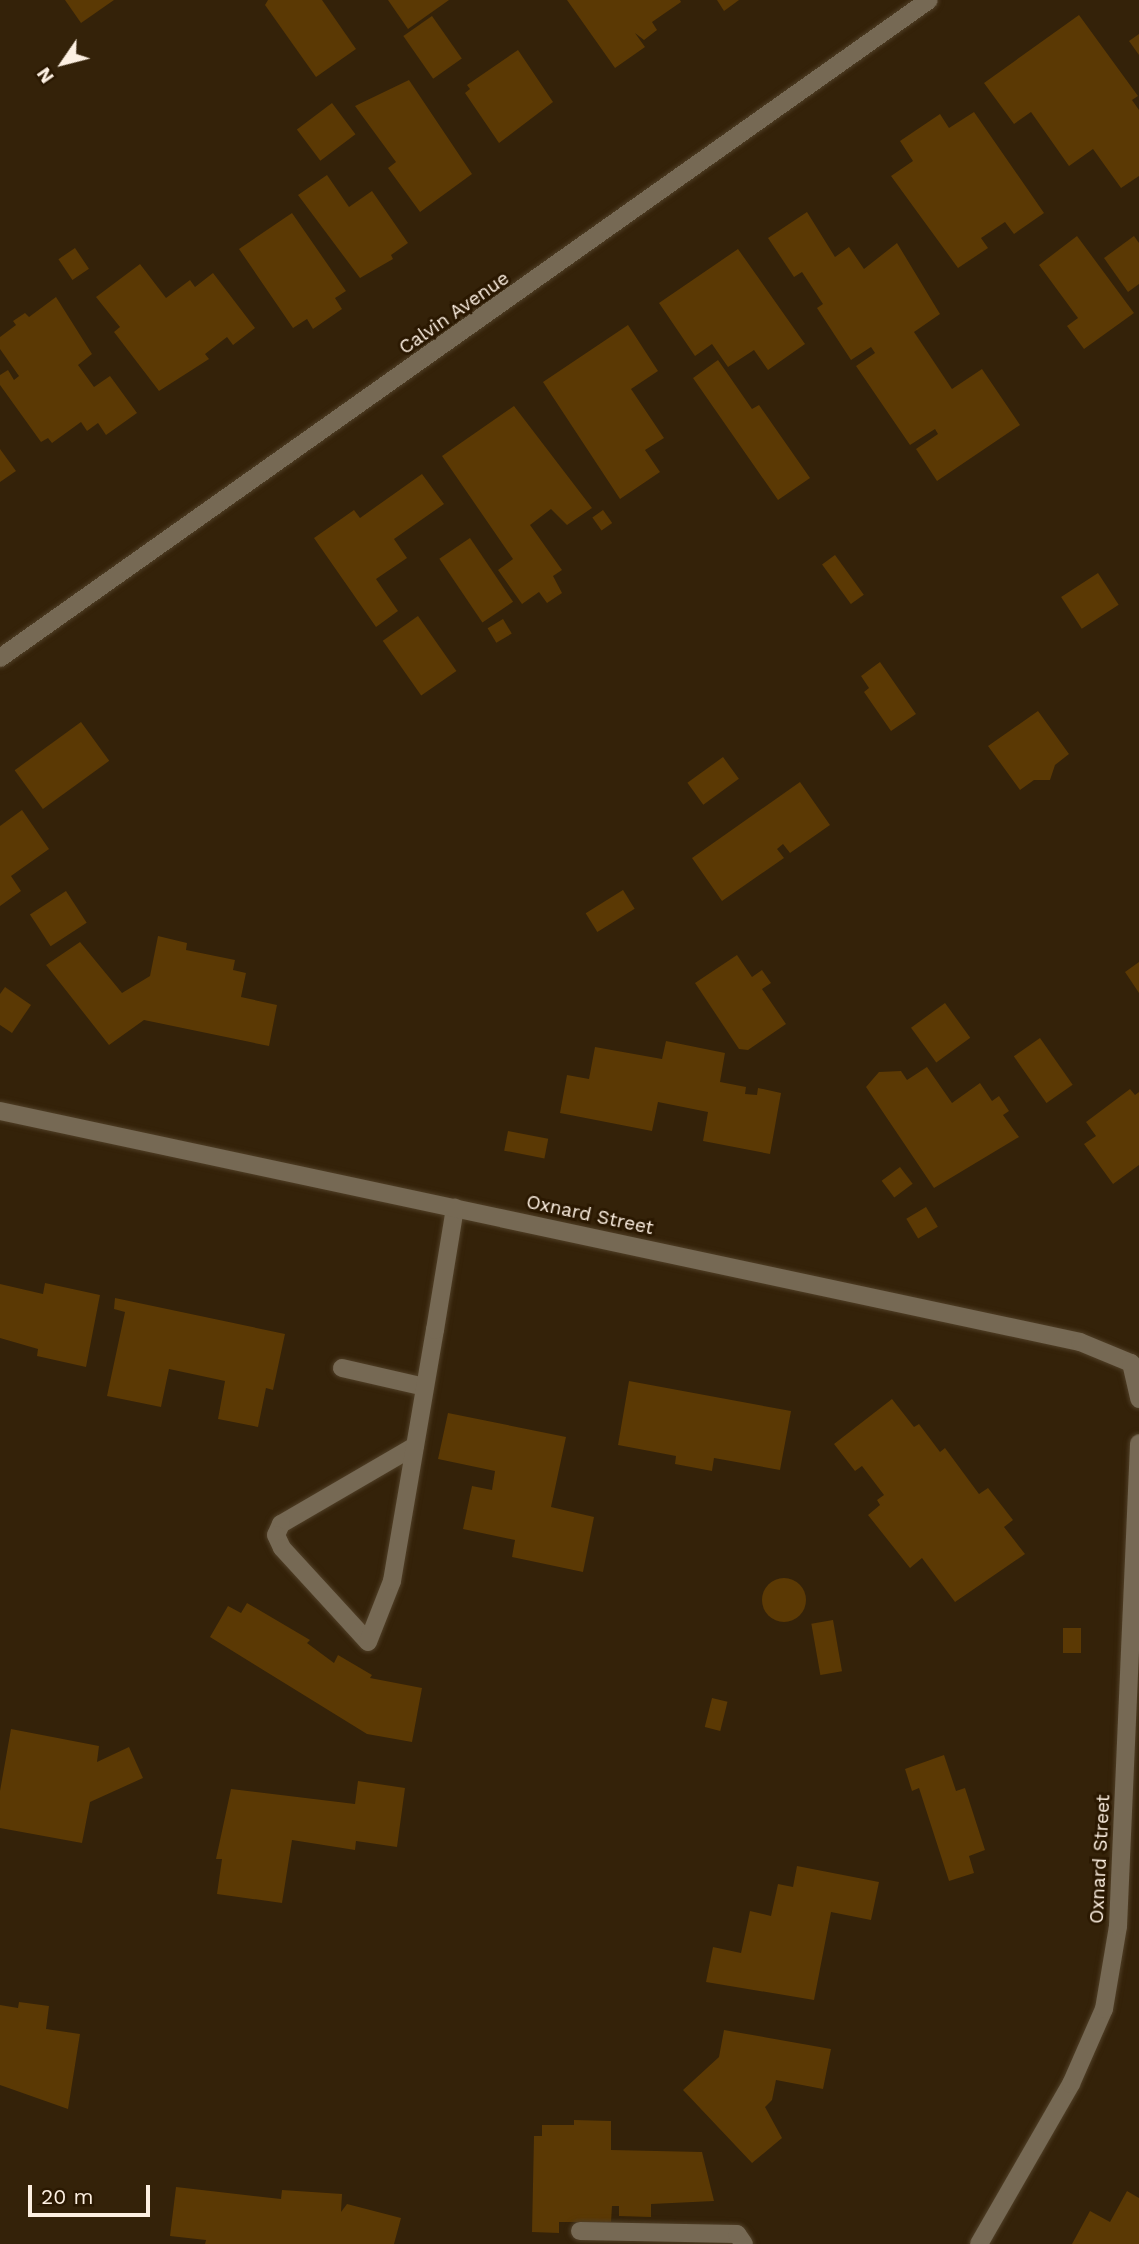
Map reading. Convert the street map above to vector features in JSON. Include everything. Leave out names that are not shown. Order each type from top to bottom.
[{"type":"street","name":"Calvin Avenue","points":[[0,658],[929,0]]},
{"type":"street","name":"Oxnard Street","points":[[0,1111],[1080,1342],[1135,1360],[1139,1399]]},
{"type":"street","points":[[415,1446],[281,1524],[276,1535],[282,1548],[368,1642],[392,1581],[415,1446],[425,1387],[455,1208]]},
{"type":"street","points":[[342,1368],[425,1387]]},
{"type":"street","name":"Oxnard Street","points":[[979,2244],[1071,2084],[1104,2009],[1118,1926],[1139,1443]]},
{"type":"street","points":[[580,2231],[737,2234],[744,2244]]},
{"type":"building","points":[[65,0],[114,0],[81,23]]},
{"type":"building","points":[[268,0],[322,0],[356,49],[316,77],[265,5]]},
{"type":"building","points":[[388,0],[449,0],[408,29]]},
{"type":"building","points":[[567,0],[681,2],[652,22],[657,30],[644,40],[635,33],[645,47],[615,68]]},
{"type":"building","points":[[717,0],[739,0],[724,11]]},
{"type":"building","points":[[1079,15],[1138,96],[1132,100],[1139,110],[1139,176],[1121,188],[1093,149],[1069,166],[1031,112],[1014,124],[984,83]]},
{"type":"building","points":[[432,16],[462,59],[433,79],[403,36]]},
{"type":"building","points":[[1139,34],[1139,55],[1129,41]]},
{"type":"building","points":[[518,50],[553,102],[499,143],[465,93],[470,89],[467,85]]},
{"type":"building","points":[[409,80],[472,174],[420,212],[388,168],[396,162],[355,106]]},
{"type":"building","points":[[332,103],[355,134],[320,161],[297,129]]},
{"type":"building","points":[[974,112],[1044,213],[1014,234],[1005,222],[981,238],[988,248],[958,268],[891,176],[913,161],[900,141],[940,114],[949,128]]},
{"type":"building","points":[[327,175],[349,207],[372,191],[408,243],[391,255],[393,259],[360,278],[298,195]]},
{"type":"building","points":[[807,212],[835,257],[849,247],[864,269],[897,243],[940,314],[914,332],[952,389],[982,369],[1020,425],[937,481],[916,449],[938,434],[935,429],[910,445],[856,366],[875,353],[871,347],[851,360],[817,308],[823,304],[802,272],[794,277],[768,238]]},
{"type":"building","points":[[292,213],[346,291],[335,298],[342,309],[313,329],[307,319],[293,328],[239,249]]},
{"type":"building","points":[[1077,236],[1134,313],[1084,349],[1067,326],[1078,318],[1039,265]]},
{"type":"building","points":[[1134,236],[1139,243],[1139,284],[1128,292],[1104,258]]},
{"type":"building","points":[[75,248],[89,269],[72,280],[58,259]]},
{"type":"building","points":[[738,249],[805,344],[768,370],[754,350],[728,367],[712,344],[695,356],[659,303]]},
{"type":"building","points":[[140,264],[166,298],[190,280],[195,287],[213,273],[255,328],[233,345],[227,337],[205,354],[209,359],[159,391],[114,332],[120,327],[96,297]]},
{"type":"building","points":[[56,297],[92,354],[78,365],[94,387],[110,376],[137,413],[106,435],[98,423],[87,431],[81,422],[52,443],[48,438],[41,442],[0,385],[0,375],[8,370],[14,380],[19,376],[0,349],[0,337],[16,325],[13,321],[25,313],[29,317]]},
{"type":"building","points":[[628,325],[658,371],[631,389],[664,438],[645,450],[660,472],[620,499],[543,382]]},
{"type":"building","points":[[718,360],[752,409],[759,405],[810,478],[778,500],[693,378]]},
{"type":"building","points":[[514,406],[592,508],[567,525],[551,509],[530,525],[562,570],[553,576],[562,593],[547,603],[539,592],[522,604],[498,570],[513,559],[442,456]]},
{"type":"building","points":[[0,449],[16,471],[0,482]]},
{"type":"building","points":[[422,474],[444,504],[394,539],[407,558],[376,579],[398,611],[376,627],[314,538],[354,510],[360,518]]},
{"type":"building","points":[[603,510],[612,523],[602,531],[592,517]]},
{"type":"building","points":[[470,538],[513,602],[482,623],[439,559]]},
{"type":"building","points":[[835,555],[864,595],[851,604],[822,564]]},
{"type":"building","points":[[1098,573],[1119,605],[1082,629],[1061,597]]},
{"type":"building","points":[[418,616],[456,671],[421,696],[383,641]]},
{"type":"building","points":[[503,619],[512,634],[496,643],[488,628]]},
{"type":"building","points":[[880,662],[916,714],[891,731],[864,692],[869,688],[861,676]]},
{"type":"building","points":[[1038,711],[1069,754],[1055,765],[1050,780],[1034,780],[1020,790],[988,746]]},
{"type":"building","points":[[81,722],[109,761],[43,809],[15,770]]},
{"type":"building","points":[[723,757],[739,779],[703,805],[687,783]]},
{"type":"building","points":[[800,782],[830,825],[790,853],[783,844],[777,849],[784,858],[722,901],[692,858]]},
{"type":"building","points":[[22,810],[49,849],[11,876],[21,891],[0,906],[0,826]]},
{"type":"building","points":[[623,890],[635,909],[597,932],[586,913]]},
{"type":"building","points":[[66,891],[87,923],[51,946],[30,914]]},
{"type":"building","points":[[158,936],[187,943],[186,950],[235,960],[233,970],[246,973],[241,997],[277,1005],[269,1046],[144,1020],[109,1045],[46,965],[80,942],[122,993],[150,976]]},
{"type":"building","points":[[737,955],[752,977],[762,970],[771,983],[762,989],[786,1024],[748,1050],[739,1049],[695,983]]},
{"type":"building","points":[[1139,962],[1139,993],[1125,972]]},
{"type":"building","points":[[5,987],[31,1005],[12,1033],[0,1025],[0,994]]},
{"type":"building","points":[[945,1003],[970,1038],[936,1062],[911,1028]]},
{"type":"building","points":[[1040,1038],[1073,1085],[1046,1103],[1014,1056]]},
{"type":"building","points":[[666,1041],[725,1053],[720,1082],[746,1087],[745,1094],[757,1095],[758,1088],[781,1093],[770,1154],[703,1141],[708,1112],[658,1102],[652,1131],[560,1113],[567,1075],[589,1079],[595,1047],[662,1059]]},
{"type":"building","points":[[927,1067],[952,1103],[980,1083],[992,1101],[999,1096],[1009,1111],[1003,1115],[1019,1137],[934,1188],[866,1087],[879,1072],[901,1071],[907,1080]]},
{"type":"building","points":[[1130,1089],[1135,1095],[1139,1092],[1139,1165],[1113,1184],[1084,1144],[1096,1136],[1086,1122]]},
{"type":"building","points":[[508,1131],[548,1139],[544,1158],[504,1151]]},
{"type":"building","points":[[900,1167],[913,1184],[894,1198],[882,1181]]},
{"type":"building","points":[[926,1207],[938,1227],[918,1239],[906,1219]]},
{"type":"building","points":[[45,1283],[100,1295],[86,1367],[37,1356],[38,1349],[0,1338],[0,1284],[43,1294]]},
{"type":"building","points":[[115,1298],[285,1334],[273,1390],[266,1388],[258,1427],[218,1419],[225,1381],[169,1369],[161,1407],[107,1396],[125,1312],[114,1309]]},
{"type":"building","points":[[629,1381],[791,1411],[780,1470],[714,1458],[712,1471],[675,1464],[676,1456],[618,1445]]},
{"type":"building","points":[[892,1399],[914,1427],[919,1424],[940,1452],[945,1448],[979,1494],[988,1488],[1013,1520],[1004,1527],[1025,1554],[955,1602],[922,1558],[910,1568],[868,1515],[880,1505],[877,1500],[884,1495],[862,1466],[855,1471],[834,1444]]},
{"type":"building","points":[[448,1413],[566,1437],[551,1507],[594,1517],[583,1572],[512,1557],[515,1540],[463,1529],[472,1486],[492,1490],[495,1471],[438,1459]]},
{"type":"building","points":[[784,1578],[799,1585],[806,1600],[799,1615],[784,1622],[769,1615],[762,1600],[769,1585]]},
{"type":"building","points":[[247,1603],[310,1640],[307,1643],[334,1663],[338,1655],[372,1675],[370,1678],[422,1688],[412,1742],[367,1734],[210,1637],[228,1606],[241,1613]]},
{"type":"building","points":[[833,1620],[842,1671],[820,1675],[811,1624]]},
{"type":"building","points":[[1063,1628],[1081,1628],[1081,1653],[1063,1653]]},
{"type":"building","points":[[712,1698],[728,1702],[720,1731],[705,1727]]},
{"type":"building","points":[[11,1729],[99,1746],[97,1762],[129,1747],[143,1778],[90,1802],[82,1843],[0,1828],[0,1791]]},
{"type":"building","points":[[944,1755],[956,1791],[965,1788],[985,1850],[969,1856],[974,1873],[949,1881],[919,1788],[912,1791],[905,1769]]},
{"type":"building","points":[[358,1781],[405,1788],[397,1847],[356,1841],[355,1850],[292,1840],[282,1903],[217,1894],[222,1859],[216,1859],[231,1789],[355,1804]]},
{"type":"building","points":[[797,1866],[879,1882],[871,1920],[831,1912],[814,2000],[706,1982],[713,1947],[741,1953],[750,1911],[771,1916],[778,1884],[793,1887]]},
{"type":"building","points":[[19,2002],[49,2006],[46,2029],[80,2034],[68,2109],[0,2085],[0,2005],[18,2008]]},
{"type":"building","points":[[724,2030],[831,2049],[823,2089],[776,2080],[772,2100],[765,2107],[782,2138],[752,2163],[683,2090],[719,2057]]},
{"type":"building","points":[[574,2120],[611,2121],[611,2150],[702,2152],[714,2201],[651,2204],[651,2217],[619,2216],[619,2206],[612,2206],[611,2222],[559,2222],[559,2233],[532,2232],[534,2136],[542,2136],[542,2125],[574,2125]]},
{"type":"building","points":[[176,2187],[281,2199],[282,2190],[342,2194],[341,2212],[347,2204],[401,2218],[394,2244],[205,2244],[206,2240],[170,2236]]},
{"type":"building","points":[[1127,2191],[1139,2198],[1139,2244],[1072,2244],[1090,2211],[1110,2222]]}]
